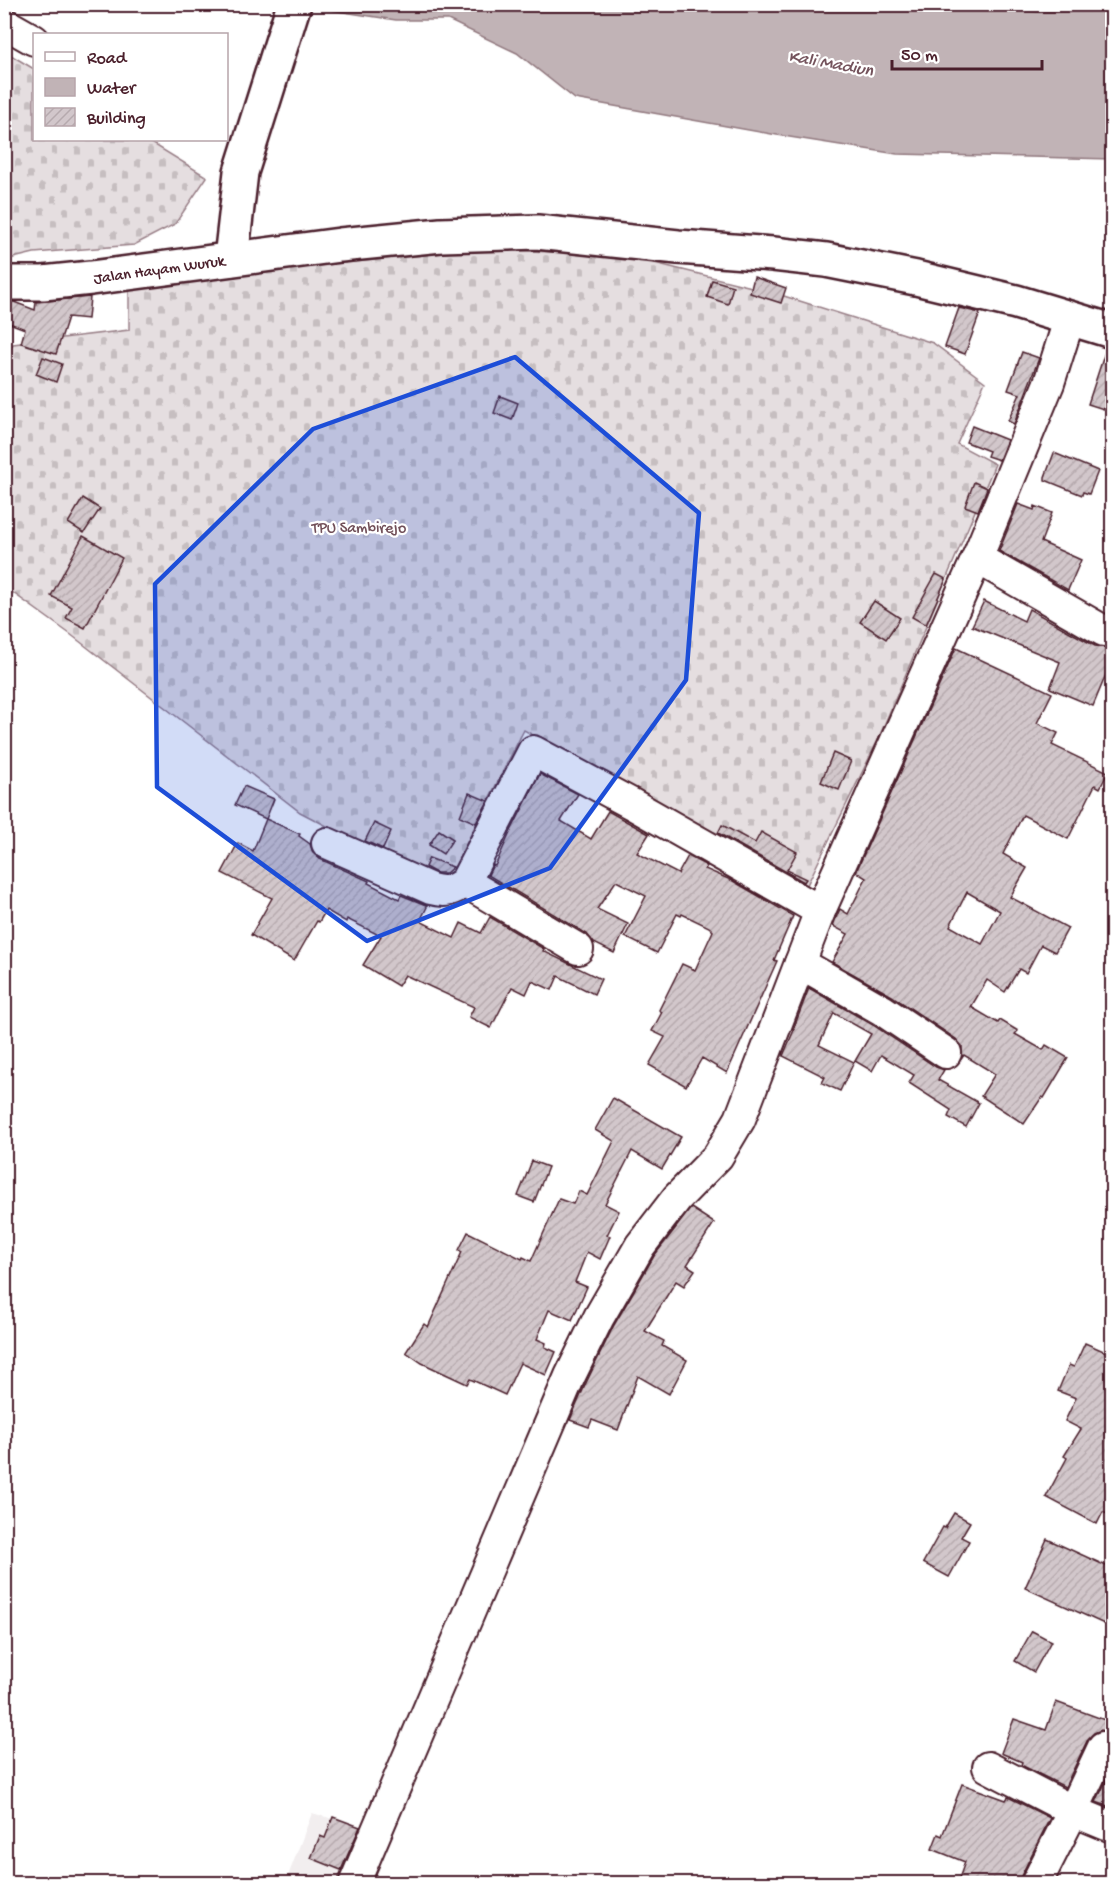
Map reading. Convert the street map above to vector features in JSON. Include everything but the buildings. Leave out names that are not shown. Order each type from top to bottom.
[{"type":"main road","name":"Jalan Hayam Wuruk","points":[[4,283],[91,278],[231,259],[241,171],[294,4]]},
{"type":"main road","points":[[231,259],[441,235],[537,232],[826,260],[1016,302],[1113,332]]},
{"type":"street","points":[[4,23],[33,39]]},
{"type":"street","points":[[354,1884],[570,1376],[599,1317],[640,1246],[677,1198],[718,1156],[740,1119],[820,911],[977,558],[1049,383],[1070,317]]},
{"type":"street","points":[[977,558],[1104,631],[1113,631]]},
{"type":"street","points":[[327,843],[431,889],[444,892],[453,891],[465,882],[533,751],[633,804],[820,911]]},
{"type":"street","points":[[465,882],[578,949]]},
{"type":"street","points":[[800,963],[882,1010],[946,1053]]},
{"type":"street","points":[[1036,1884],[1103,1747]]},
{"type":"street","points":[[988,1767],[1073,1810],[1113,1827]]},
{"type":"highlighted area","points":[[515,357],[699,513],[686,680],[550,868],[367,941],[157,787],[155,584],[313,429]]},
{"type":"shaded area","points":[[312,1813],[389,1835],[367,1883],[285,1884]]},
{"type":"green space","points":[[4,51],[33,68],[33,141],[149,141],[207,177],[175,224],[134,245],[34,253],[5,260]]},
{"type":"green space","name":"TPU Sambirejo","points":[[482,249],[622,255],[768,291],[933,343],[985,382],[957,444],[995,464],[877,742],[807,885],[524,730],[444,887],[300,812],[70,634],[5,587],[5,356],[13,344],[129,330],[129,285]]},
{"type":"water","name":"Kali Madiun","points":[[971,4],[1037,12],[1112,11],[1112,159],[897,154],[575,99],[517,53],[448,20],[396,20],[297,5]]}]
